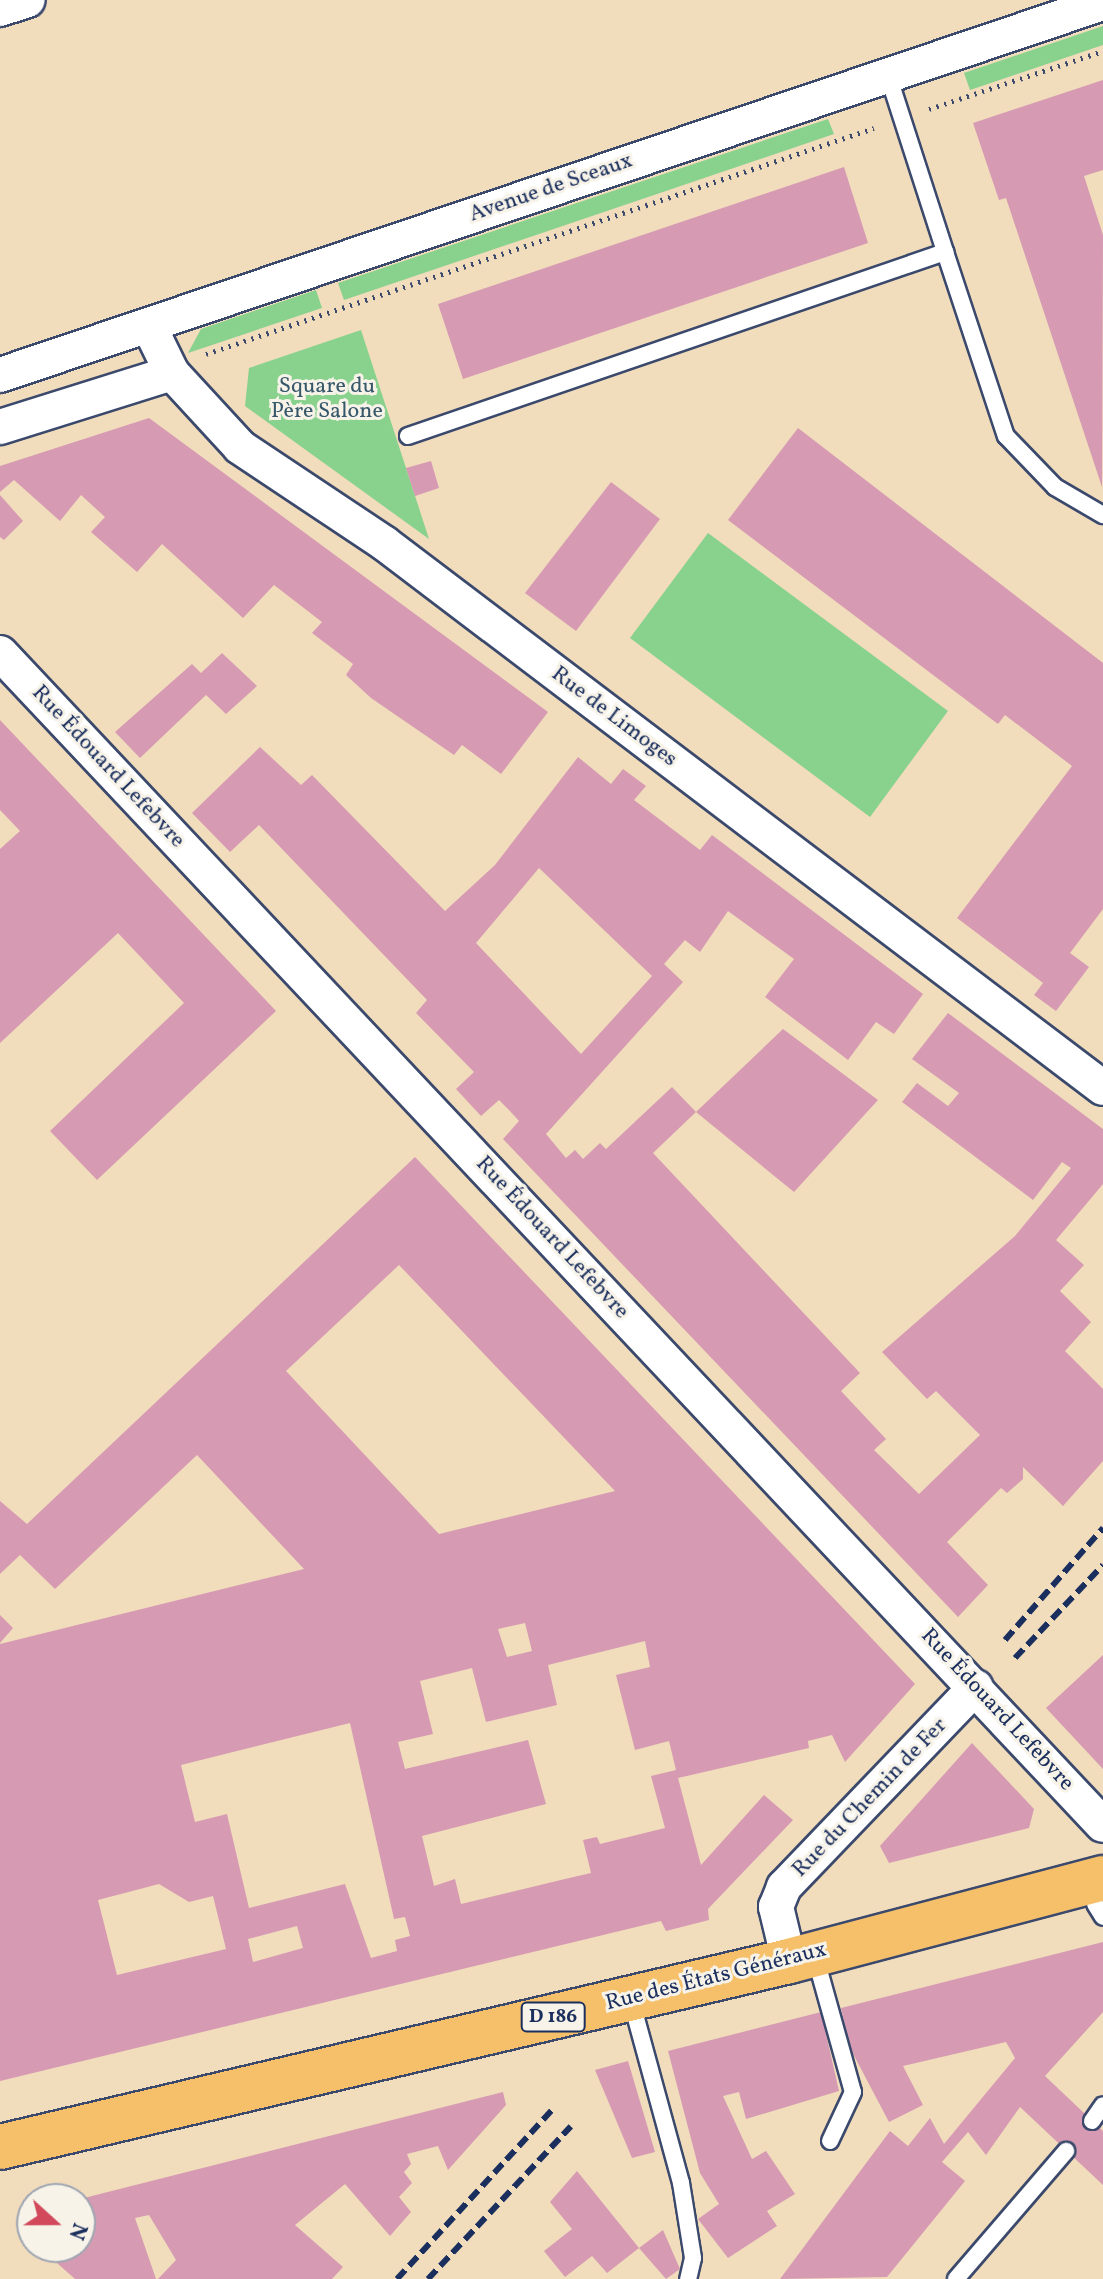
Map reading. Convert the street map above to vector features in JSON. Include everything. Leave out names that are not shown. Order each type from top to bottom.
[{"type":"main road","name":"Rue des États Généraux","points":[[0,2147],[802,1957],[1100,1900]]},
{"type":"street","points":[[0,9],[28,0]]},
{"type":"street","name":"Avenue de Sceaux","points":[[0,375],[1103,3]]},
{"type":"street","name":"Rue de Limoges","points":[[149,326],[172,373],[240,447],[384,543],[1103,1088]]},
{"type":"street","points":[[0,427],[172,373]]},
{"type":"street","name":"Rue Édouard Lefebvre","points":[[0,653],[1103,1825]]},
{"type":"street","name":"Rue du Chemin de Fer","points":[[802,1957],[776,1907],[784,1887],[976,1687]]},
{"type":"lane","points":[[888,75],[1006,436],[1045,479],[1103,515]]},
{"type":"lane","points":[[408,436],[945,252]]},
{"type":"lane","points":[[802,1957],[853,2092],[830,2141]]},
{"type":"lane","points":[[630,1998],[681,2183],[693,2258],[688,2279]]},
{"type":"lane","points":[[1092,2121],[1103,2105]]},
{"type":"lane","points":[[956,2279],[1066,2151]]},
{"type":"path","points":[[172,373],[186,361],[1103,51]]},
{"type":"green space","points":[[1103,26],[1103,45],[970,90],[964,73]]},
{"type":"green space","points":[[828,119],[834,134],[344,300],[338,283]]},
{"type":"green space","points":[[316,290],[322,308],[188,353],[201,329]]},
{"type":"green space","name":"Square du Père Salone","points":[[361,330],[429,539],[245,406],[249,368]]},
{"type":"green space","points":[[708,533],[948,711],[870,817],[630,638]]},
{"type":"building","points":[[1103,80],[1103,170],[1084,176],[1103,235],[1102,487],[1006,198],[999,200],[973,123]]},
{"type":"building","points":[[844,167],[868,243],[463,379],[438,304]]},
{"type":"building","points":[[149,418],[548,712],[501,774],[462,745],[454,755],[371,698],[346,675],[353,664],[312,633],[322,622],[274,585],[243,618],[162,544],[137,572],[91,532],[105,517],[81,495],[60,521],[14,480],[0,492],[0,466]]},
{"type":"building","points":[[798,428],[1103,663],[1103,909],[1070,953],[1089,967],[1056,1011],[1034,995],[1043,983],[957,918],[1072,766],[1005,715],[998,724],[728,520]]},
{"type":"building","points":[[431,461],[439,488],[415,496],[406,468]]},
{"type":"building","points":[[611,482],[660,519],[576,631],[525,593]]},
{"type":"building","points":[[0,495],[23,521],[4,540],[0,537]]},
{"type":"building","points":[[222,653],[257,686],[226,714],[206,695],[140,758],[115,732],[192,664],[201,673]]},
{"type":"building","points":[[0,720],[276,1011],[97,1180],[50,1131],[184,1003],[118,933],[0,1043],[0,849],[20,831],[0,810]]},
{"type":"building","points":[[260,747],[301,785],[312,775],[445,911],[495,865],[578,757],[611,784],[623,769],[646,786],[634,800],[700,850],[712,835],[923,994],[894,1034],[876,1022],[848,1060],[765,997],[794,959],[728,911],[700,952],[685,940],[664,964],[683,982],[546,1134],[566,1158],[575,1150],[583,1159],[600,1143],[606,1149],[672,1087],[696,1112],[653,1153],[860,1373],[841,1391],[886,1439],[874,1450],[919,1494],[980,1435],[936,1391],[927,1399],[882,1352],[1015,1236],[1071,1168],[1062,1162],[1033,1200],[902,1102],[917,1083],[948,1106],[959,1093],[912,1059],[948,1013],[1103,1129],[1103,1184],[1056,1240],[1084,1265],[1060,1291],[1091,1322],[1065,1351],[1103,1389],[1103,1461],[1063,1506],[1023,1467],[1023,1479],[1007,1493],[1001,1488],[947,1542],[988,1585],[958,1617],[503,1139],[519,1121],[509,1110],[499,1100],[481,1116],[456,1089],[474,1072],[416,1013],[427,1000],[259,825],[230,852],[192,813]],"holes":[[[539,868],[652,976],[581,1054],[476,943]]]},
{"type":"building","points":[[783,1029],[878,1100],[794,1192],[696,1112]]},
{"type":"building","points":[[415,1157],[915,1684],[845,1762],[832,1735],[808,1741],[809,1748],[678,1778],[701,1865],[764,1795],[793,1820],[708,1909],[709,1920],[666,1931],[661,1921],[0,2081],[0,1644],[304,1569],[197,1455],[55,1589],[20,1555],[0,1574],[0,1501],[27,1524]],"holes":[[[399,1265],[615,1491],[439,1534],[286,1371]],[[525,1623],[532,1651],[507,1657],[498,1629]],[[645,1641],[650,1667],[616,1675],[635,1750],[669,1741],[676,1770],[651,1776],[665,1828],[600,1844],[597,1837],[583,1840],[591,1873],[461,1904],[455,1879],[434,1886],[422,1836],[546,1804],[528,1740],[405,1769],[398,1742],[433,1734],[420,1681],[472,1668],[486,1722],[557,1705],[548,1665]],[[350,1723],[394,1919],[405,1917],[410,1936],[395,1940],[397,1951],[371,1958],[345,1884],[249,1908],[227,1814],[195,1822],[181,1765]],[[159,1884],[189,1902],[213,1896],[226,1949],[117,1975],[98,1900]],[[297,1926],[303,1948],[253,1962],[248,1939]]]},
{"type":"building","points":[[0,1615],[13,1628],[0,1643]]},
{"type":"building","points":[[1103,1655],[1103,1769],[1046,1708]]},
{"type":"building","points":[[972,1743],[1034,1809],[1029,1828],[889,1863],[880,1846]]},
{"type":"building","points":[[1103,1942],[1103,2012],[1045,2076],[1103,2131],[1103,2185],[1020,2107],[986,2155],[968,2132],[942,2162],[965,2181],[887,2277],[780,2279],[890,2131],[908,2146],[930,2118],[944,2144],[1015,2058],[1006,2042],[903,2066],[923,2105],[889,2122],[850,2048],[841,2008]]},
{"type":"building","points":[[821,2012],[839,2091],[746,2119],[739,2092],[723,2096],[752,2159],[766,2151],[795,2194],[767,2211],[777,2226],[728,2258],[698,2219],[719,2204],[700,2173],[668,2051]]},
{"type":"building","points":[[628,2061],[655,2152],[632,2158],[595,2070]]},
{"type":"building","points":[[503,2092],[506,2105],[448,2170],[438,2146],[407,2154],[411,2164],[404,2172],[412,2183],[399,2197],[411,2212],[390,2236],[345,2184],[295,2225],[343,2267],[332,2279],[158,2279],[176,2260],[149,2215],[135,2218],[156,2279],[75,2279],[57,2263],[96,2263],[96,2195]]},
{"type":"building","points":[[577,2171],[639,2248],[607,2273],[592,2256],[565,2277],[544,2251],[572,2229],[550,2202]]},
{"type":"building","points":[[663,2230],[680,2269],[666,2279],[639,2248]]},
{"type":"railway","points":[[1005,1640],[1103,1528]]},
{"type":"railway","points":[[1015,1658],[1103,1565]]},
{"type":"railway","points":[[397,2279],[552,2110]]},
{"type":"railway","points":[[428,2279],[571,2126]]}]
